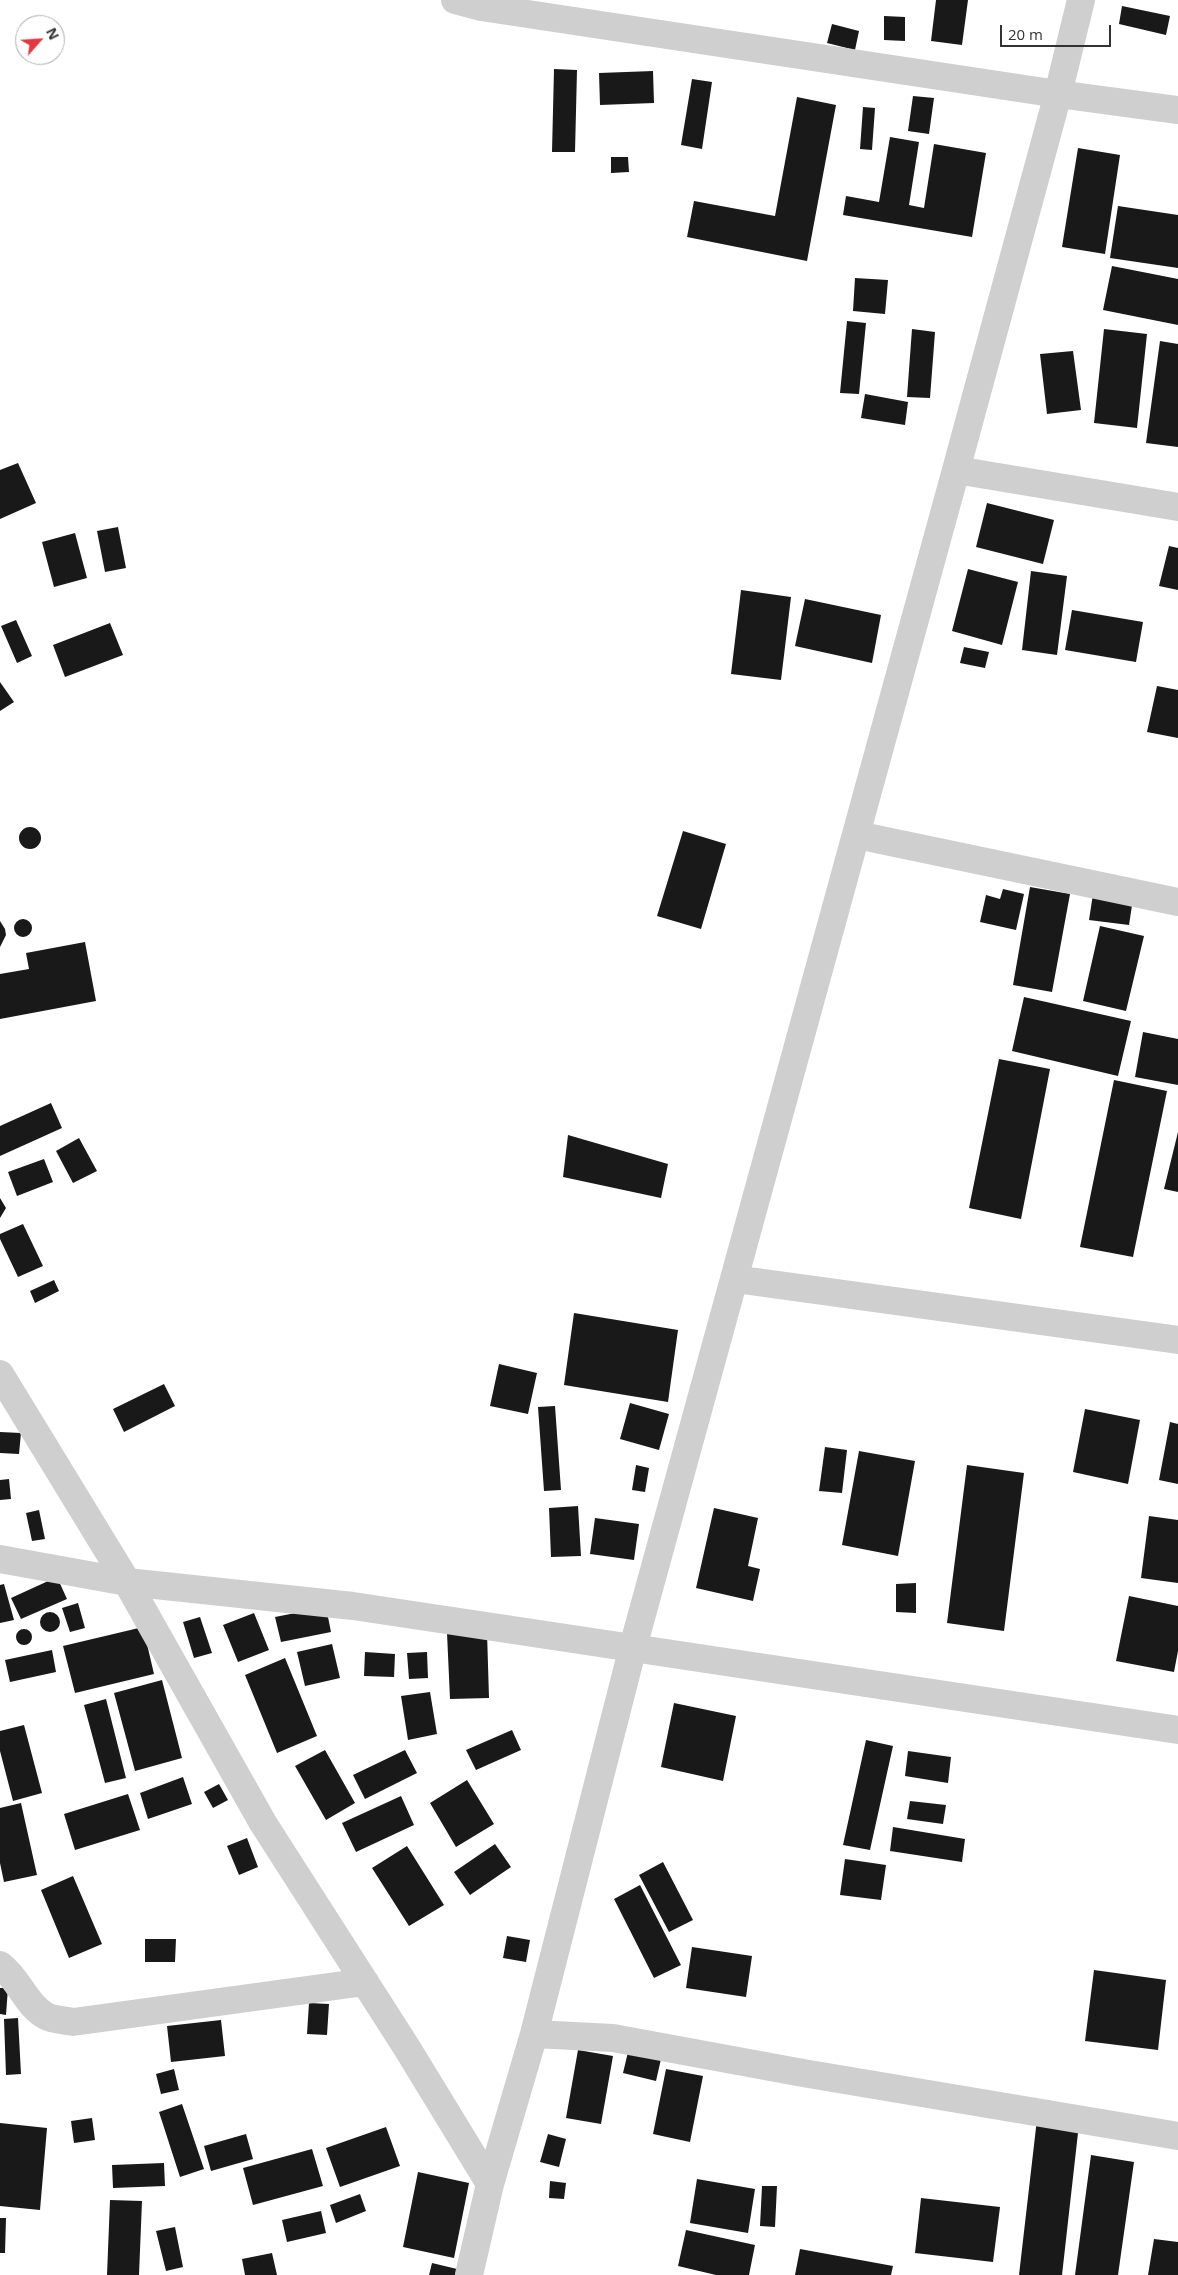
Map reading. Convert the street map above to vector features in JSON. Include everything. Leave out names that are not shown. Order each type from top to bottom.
[{"type":"street","points":[[455,0],[481,7],[1058,94],[1178,110]]},
{"type":"street","points":[[469,2275],[490,2184],[534,2034],[633,1647],[857,835],[1058,94],[1081,0]]},
{"type":"street","points":[[956,470],[1178,508]]},
{"type":"street","points":[[857,835],[1178,902]]},
{"type":"street","points":[[735,1279],[1178,1340]]},
{"type":"street","points":[[0,1374],[127,1582],[263,1823],[365,1982],[490,2184]]},
{"type":"street","points":[[0,1559],[127,1582],[353,1606],[1178,1730]]},
{"type":"street","points":[[0,1965],[12,1974],[27,1999],[46,2016],[73,2022],[365,1982]]},
{"type":"street","points":[[534,2034],[613,2038],[803,2073],[1178,2136]]},
{"type":"building","points":[[936,0],[968,0],[962,45],[931,41]]},
{"type":"building","points":[[1122,6],[1170,16],[1166,35],[1119,24]]},
{"type":"building","points":[[884,16],[905,17],[905,41],[884,40]]},
{"type":"building","points":[[832,24],[859,31],[855,50],[827,43]]},
{"type":"building","points":[[554,69],[577,70],[575,152],[552,152]]},
{"type":"building","points":[[653,71],[654,103],[600,105],[599,73]]},
{"type":"building","points":[[692,79],[712,82],[702,149],[681,145]]},
{"type":"building","points":[[913,96],[934,98],[929,134],[908,131]]},
{"type":"building","points":[[797,97],[836,105],[807,261],[687,237],[694,201],[775,216]]},
{"type":"building","points":[[863,107],[875,108],[872,150],[860,149]]},
{"type":"building","points":[[890,137],[919,142],[909,205],[924,208],[934,144],[986,153],[972,237],[843,215],[846,196],[879,202]]},
{"type":"building","points":[[1078,148],[1120,155],[1105,254],[1062,247]]},
{"type":"building","points":[[611,157],[628,157],[629,172],[611,173]]},
{"type":"building","points":[[1118,206],[1178,215],[1178,268],[1110,258]]},
{"type":"building","points":[[1112,266],[1178,279],[1178,325],[1103,310]]},
{"type":"building","points":[[855,278],[888,280],[885,314],[853,311]]},
{"type":"building","points":[[847,321],[866,323],[859,394],[840,393]]},
{"type":"building","points":[[912,329],[935,332],[930,398],[907,397]]},
{"type":"building","points":[[1104,329],[1147,334],[1137,428],[1094,423]]},
{"type":"building","points":[[1160,341],[1178,344],[1178,447],[1146,443]]},
{"type":"building","points":[[1073,351],[1081,410],[1047,414],[1040,354]]},
{"type":"building","points":[[865,394],[908,402],[905,425],[861,418]]},
{"type":"building","points":[[18,463],[36,503],[0,519],[0,470]]},
{"type":"building","points":[[987,503],[1054,520],[1043,564],[976,547]]},
{"type":"building","points":[[118,527],[126,568],[105,572],[97,531]]},
{"type":"building","points":[[75,533],[87,578],[54,587],[42,542]]},
{"type":"building","points":[[1169,546],[1178,548],[1178,590],[1159,586]]},
{"type":"building","points":[[968,569],[1018,582],[1002,645],[952,631]]},
{"type":"building","points":[[1031,571],[1067,576],[1057,655],[1022,650]]},
{"type":"building","points":[[741,590],[791,597],[781,680],[731,674]]},
{"type":"building","points":[[805,599],[881,615],[872,663],[795,646]]},
{"type":"building","points":[[1072,610],[1143,622],[1136,662],[1065,650]]},
{"type":"building","points":[[16,620],[32,656],[17,663],[1,626]]},
{"type":"building","points":[[110,623],[123,655],[65,677],[53,645]]},
{"type":"building","points":[[964,647],[989,652],[985,668],[960,663]]},
{"type":"building","points":[[0,682],[14,702],[0,711]]},
{"type":"building","points":[[1157,686],[1178,690],[1178,738],[1147,732]]},
{"type":"building","points":[[30,827],[38,830],[41,838],[38,846],[30,849],[22,846],[19,838],[22,830]]},
{"type":"building","points":[[683,831],[726,844],[701,929],[657,916]]},
{"type":"building","points":[[1030,887],[1070,894],[1052,992],[1013,985]]},
{"type":"building","points":[[1003,889],[1024,894],[1016,930],[980,922],[986,895],[1000,899]]},
{"type":"building","points":[[1093,894],[1133,899],[1129,925],[1089,920]]},
{"type":"building","points":[[23,919],[29,922],[32,928],[29,934],[23,937],[17,934],[14,928],[17,922]]},
{"type":"building","points":[[0,921],[6,935],[0,947]]},
{"type":"building","points":[[1100,926],[1144,936],[1126,1011],[1083,1001]]},
{"type":"building","points":[[85,942],[96,1001],[0,1019],[0,974],[29,969],[26,953]]},
{"type":"building","points":[[1024,997],[1131,1021],[1118,1076],[1012,1051]]},
{"type":"building","points":[[1143,1032],[1178,1039],[1178,1085],[1135,1077]]},
{"type":"building","points":[[999,1059],[1050,1069],[1021,1219],[969,1208]]},
{"type":"building","points":[[1114,1080],[1167,1091],[1133,1257],[1080,1247]]},
{"type":"building","points":[[51,1103],[62,1128],[0,1156],[0,1126]]},
{"type":"building","points":[[1178,1132],[1178,1192],[1164,1189]]},
{"type":"building","points":[[568,1135],[668,1164],[661,1198],[563,1177]]},
{"type":"building","points":[[79,1138],[97,1171],[73,1183],[56,1151]]},
{"type":"building","points":[[44,1159],[53,1182],[17,1196],[8,1172]]},
{"type":"building","points":[[0,1198],[6,1208],[0,1218]]},
{"type":"building","points":[[23,1224],[43,1266],[18,1277],[0,1239],[0,1234]]},
{"type":"building","points":[[54,1280],[59,1291],[35,1303],[30,1291]]},
{"type":"building","points":[[574,1313],[678,1330],[668,1402],[564,1385]]},
{"type":"building","points":[[499,1364],[537,1373],[528,1414],[490,1406]]},
{"type":"building","points":[[164,1384],[175,1406],[124,1432],[113,1409]]},
{"type":"building","points":[[630,1403],[669,1414],[659,1450],[620,1439]]},
{"type":"building","points":[[555,1406],[561,1490],[544,1491],[538,1407]]},
{"type":"building","points":[[1085,1409],[1140,1420],[1128,1484],[1073,1472]]},
{"type":"building","points":[[1170,1422],[1178,1424],[1178,1484],[1159,1480]]},
{"type":"building","points":[[0,1432],[21,1433],[19,1454],[0,1453]]},
{"type":"building","points":[[825,1447],[847,1450],[842,1493],[819,1491]]},
{"type":"building","points":[[859,1451],[915,1461],[898,1556],[842,1545]]},
{"type":"building","points":[[636,1465],[649,1468],[645,1492],[632,1490]]},
{"type":"building","points":[[967,1465],[1024,1473],[1004,1631],[947,1623]]},
{"type":"building","points":[[9,1479],[11,1499],[0,1500],[0,1480]]},
{"type":"building","points":[[578,1506],[581,1556],[551,1557],[549,1508]]},
{"type":"building","points":[[714,1508],[758,1518],[748,1566],[760,1569],[753,1601],[696,1588]]},
{"type":"building","points":[[39,1510],[45,1539],[32,1541],[26,1513]]},
{"type":"building","points":[[1149,1516],[1178,1520],[1178,1583],[1141,1578]]},
{"type":"building","points":[[595,1518],[639,1524],[634,1560],[590,1554]]},
{"type":"building","points":[[57,1577],[67,1599],[21,1619],[11,1598]]},
{"type":"building","points":[[916,1583],[916,1613],[896,1612],[896,1584]]},
{"type":"building","points":[[4,1584],[14,1620],[0,1623],[0,1585]]},
{"type":"building","points":[[1129,1596],[1178,1606],[1178,1651],[1174,1672],[1116,1661]]},
{"type":"building","points":[[78,1603],[85,1628],[70,1632],[62,1608]]},
{"type":"building","points":[[326,1607],[331,1632],[281,1642],[275,1617]]},
{"type":"building","points":[[50,1612],[57,1615],[60,1622],[57,1629],[50,1632],[43,1629],[40,1622],[43,1615]]},
{"type":"building","points":[[254,1613],[269,1650],[238,1662],[223,1625]]},
{"type":"building","points":[[200,1617],[212,1653],[194,1658],[183,1622]]},
{"type":"building","points":[[143,1627],[154,1674],[75,1693],[63,1646]]},
{"type":"building","points":[[24,1629],[30,1631],[32,1637],[30,1643],[24,1645],[18,1643],[16,1637],[18,1631]]},
{"type":"building","points":[[487,1632],[489,1698],[450,1699],[447,1633]]},
{"type":"building","points":[[332,1644],[340,1678],[305,1686],[297,1652]]},
{"type":"building","points":[[52,1650],[56,1672],[10,1682],[5,1660]]},
{"type":"building","points":[[365,1652],[395,1654],[394,1677],[364,1676]]},
{"type":"building","points":[[427,1652],[428,1678],[409,1679],[407,1653]]},
{"type":"building","points":[[285,1658],[317,1736],[277,1753],[245,1675]]},
{"type":"building","points":[[162,1680],[182,1758],[135,1771],[114,1693]]},
{"type":"building","points":[[430,1692],[437,1734],[408,1740],[401,1696]]},
{"type":"building","points":[[106,1699],[126,1778],[105,1783],[84,1705]]},
{"type":"building","points":[[674,1703],[736,1716],[723,1781],[661,1767]]},
{"type":"building","points":[[24,1725],[42,1793],[13,1801],[0,1751],[0,1731]]},
{"type":"building","points":[[512,1730],[521,1750],[476,1770],[466,1750]]},
{"type":"building","points":[[866,1740],[893,1746],[870,1850],[843,1845]]},
{"type":"building","points":[[325,1750],[355,1803],[326,1820],[295,1766]]},
{"type":"building","points":[[405,1750],[417,1773],[365,1799],[353,1775]]},
{"type":"building","points":[[908,1751],[951,1757],[948,1783],[905,1776]]},
{"type":"building","points":[[183,1777],[192,1804],[148,1819],[140,1793]]},
{"type":"building","points":[[467,1780],[494,1824],[456,1847],[430,1803]]},
{"type":"building","points":[[219,1784],[228,1800],[213,1808],[204,1792]]},
{"type":"building","points":[[128,1794],[140,1830],[75,1850],[64,1814]]},
{"type":"building","points":[[401,1796],[414,1825],[356,1852],[342,1823]]},
{"type":"building","points":[[910,1801],[946,1805],[943,1824],[907,1819]]},
{"type":"building","points":[[21,1803],[37,1875],[4,1882],[0,1863],[0,1808]]},
{"type":"building","points":[[893,1827],[965,1839],[962,1862],[890,1851]]},
{"type":"building","points":[[247,1838],[258,1867],[239,1875],[227,1846]]},
{"type":"building","points":[[495,1844],[511,1867],[470,1895],[454,1872]]},
{"type":"building","points":[[407,1846],[444,1905],[409,1926],[372,1868]]},
{"type":"building","points":[[845,1859],[886,1865],[881,1900],[840,1895]]},
{"type":"building","points":[[663,1862],[693,1920],[669,1932],[639,1875]]},
{"type":"building","points":[[73,1876],[102,1944],[69,1958],[41,1890]]},
{"type":"building","points":[[640,1885],[681,1965],[654,1978],[614,1899]]},
{"type":"building","points":[[507,1936],[530,1940],[526,1962],[503,1958]]},
{"type":"building","points":[[145,1939],[176,1939],[175,1962],[145,1962]]},
{"type":"building","points":[[692,1947],[752,1956],[746,1997],[686,1988]]},
{"type":"building","points":[[1094,1970],[1166,1980],[1158,2050],[1085,2041]]},
{"type":"building","points":[[0,1988],[8,1988],[6,2015],[0,2014]]},
{"type":"building","points":[[309,2003],[329,2004],[327,2035],[307,2034]]},
{"type":"building","points":[[18,2018],[21,2074],[6,2075],[4,2019]]},
{"type":"building","points":[[221,2020],[225,2056],[171,2062],[167,2026]]},
{"type":"building","points":[[578,2050],[613,2056],[601,2124],[566,2118]]},
{"type":"building","points":[[628,2052],[661,2059],[656,2081],[623,2073]]},
{"type":"building","points":[[174,2069],[179,2090],[161,2094],[156,2074]]},
{"type":"building","points":[[666,2069],[703,2076],[690,2142],[653,2134]]},
{"type":"building","points":[[182,2104],[204,2169],[180,2177],[159,2112]]},
{"type":"building","points":[[92,2118],[95,2140],[74,2143],[71,2121]]},
{"type":"building","points":[[1037,2119],[1079,2124],[1062,2275],[1019,2275]]},
{"type":"building","points":[[0,2123],[47,2128],[40,2210],[0,2206]]},
{"type":"building","points":[[386,2127],[400,2166],[340,2187],[326,2148]]},
{"type":"building","points":[[246,2134],[253,2159],[211,2171],[204,2146]]},
{"type":"building","points":[[548,2134],[566,2139],[559,2167],[540,2162]]},
{"type":"building","points":[[312,2149],[323,2186],[253,2205],[243,2168]]},
{"type":"building","points":[[1091,2155],[1134,2162],[1118,2275],[1075,2275]]},
{"type":"building","points":[[164,2163],[165,2186],[113,2188],[112,2165]]},
{"type":"building","points":[[418,2172],[469,2183],[454,2258],[403,2247]]},
{"type":"building","points":[[697,2179],[755,2189],[748,2233],[690,2223]]},
{"type":"building","points":[[550,2181],[566,2183],[564,2199],[549,2198]]},
{"type":"building","points":[[762,2186],[777,2186],[775,2227],[760,2226]]},
{"type":"building","points":[[360,2194],[366,2211],[336,2223],[330,2205]]},
{"type":"building","points":[[921,2198],[1000,2207],[993,2262],[915,2253]]},
{"type":"building","points":[[110,2200],[142,2201],[139,2275],[107,2275]]},
{"type":"building","points":[[321,2211],[326,2233],[287,2242],[282,2220]]},
{"type":"building","points":[[0,2218],[6,2218],[5,2253],[0,2253]]},
{"type":"building","points":[[175,2227],[183,2267],[166,2271],[156,2231]]},
{"type":"building","points":[[686,2230],[755,2245],[749,2275],[716,2275],[678,2266]]},
{"type":"building","points":[[1154,2239],[1178,2242],[1178,2275],[1148,2275]]},
{"type":"building","points":[[800,2249],[893,2266],[891,2275],[795,2275]]},
{"type":"building","points":[[272,2253],[277,2275],[245,2275],[242,2259]]},
{"type":"building","points":[[432,2263],[457,2269],[455,2275],[429,2275]]}]
